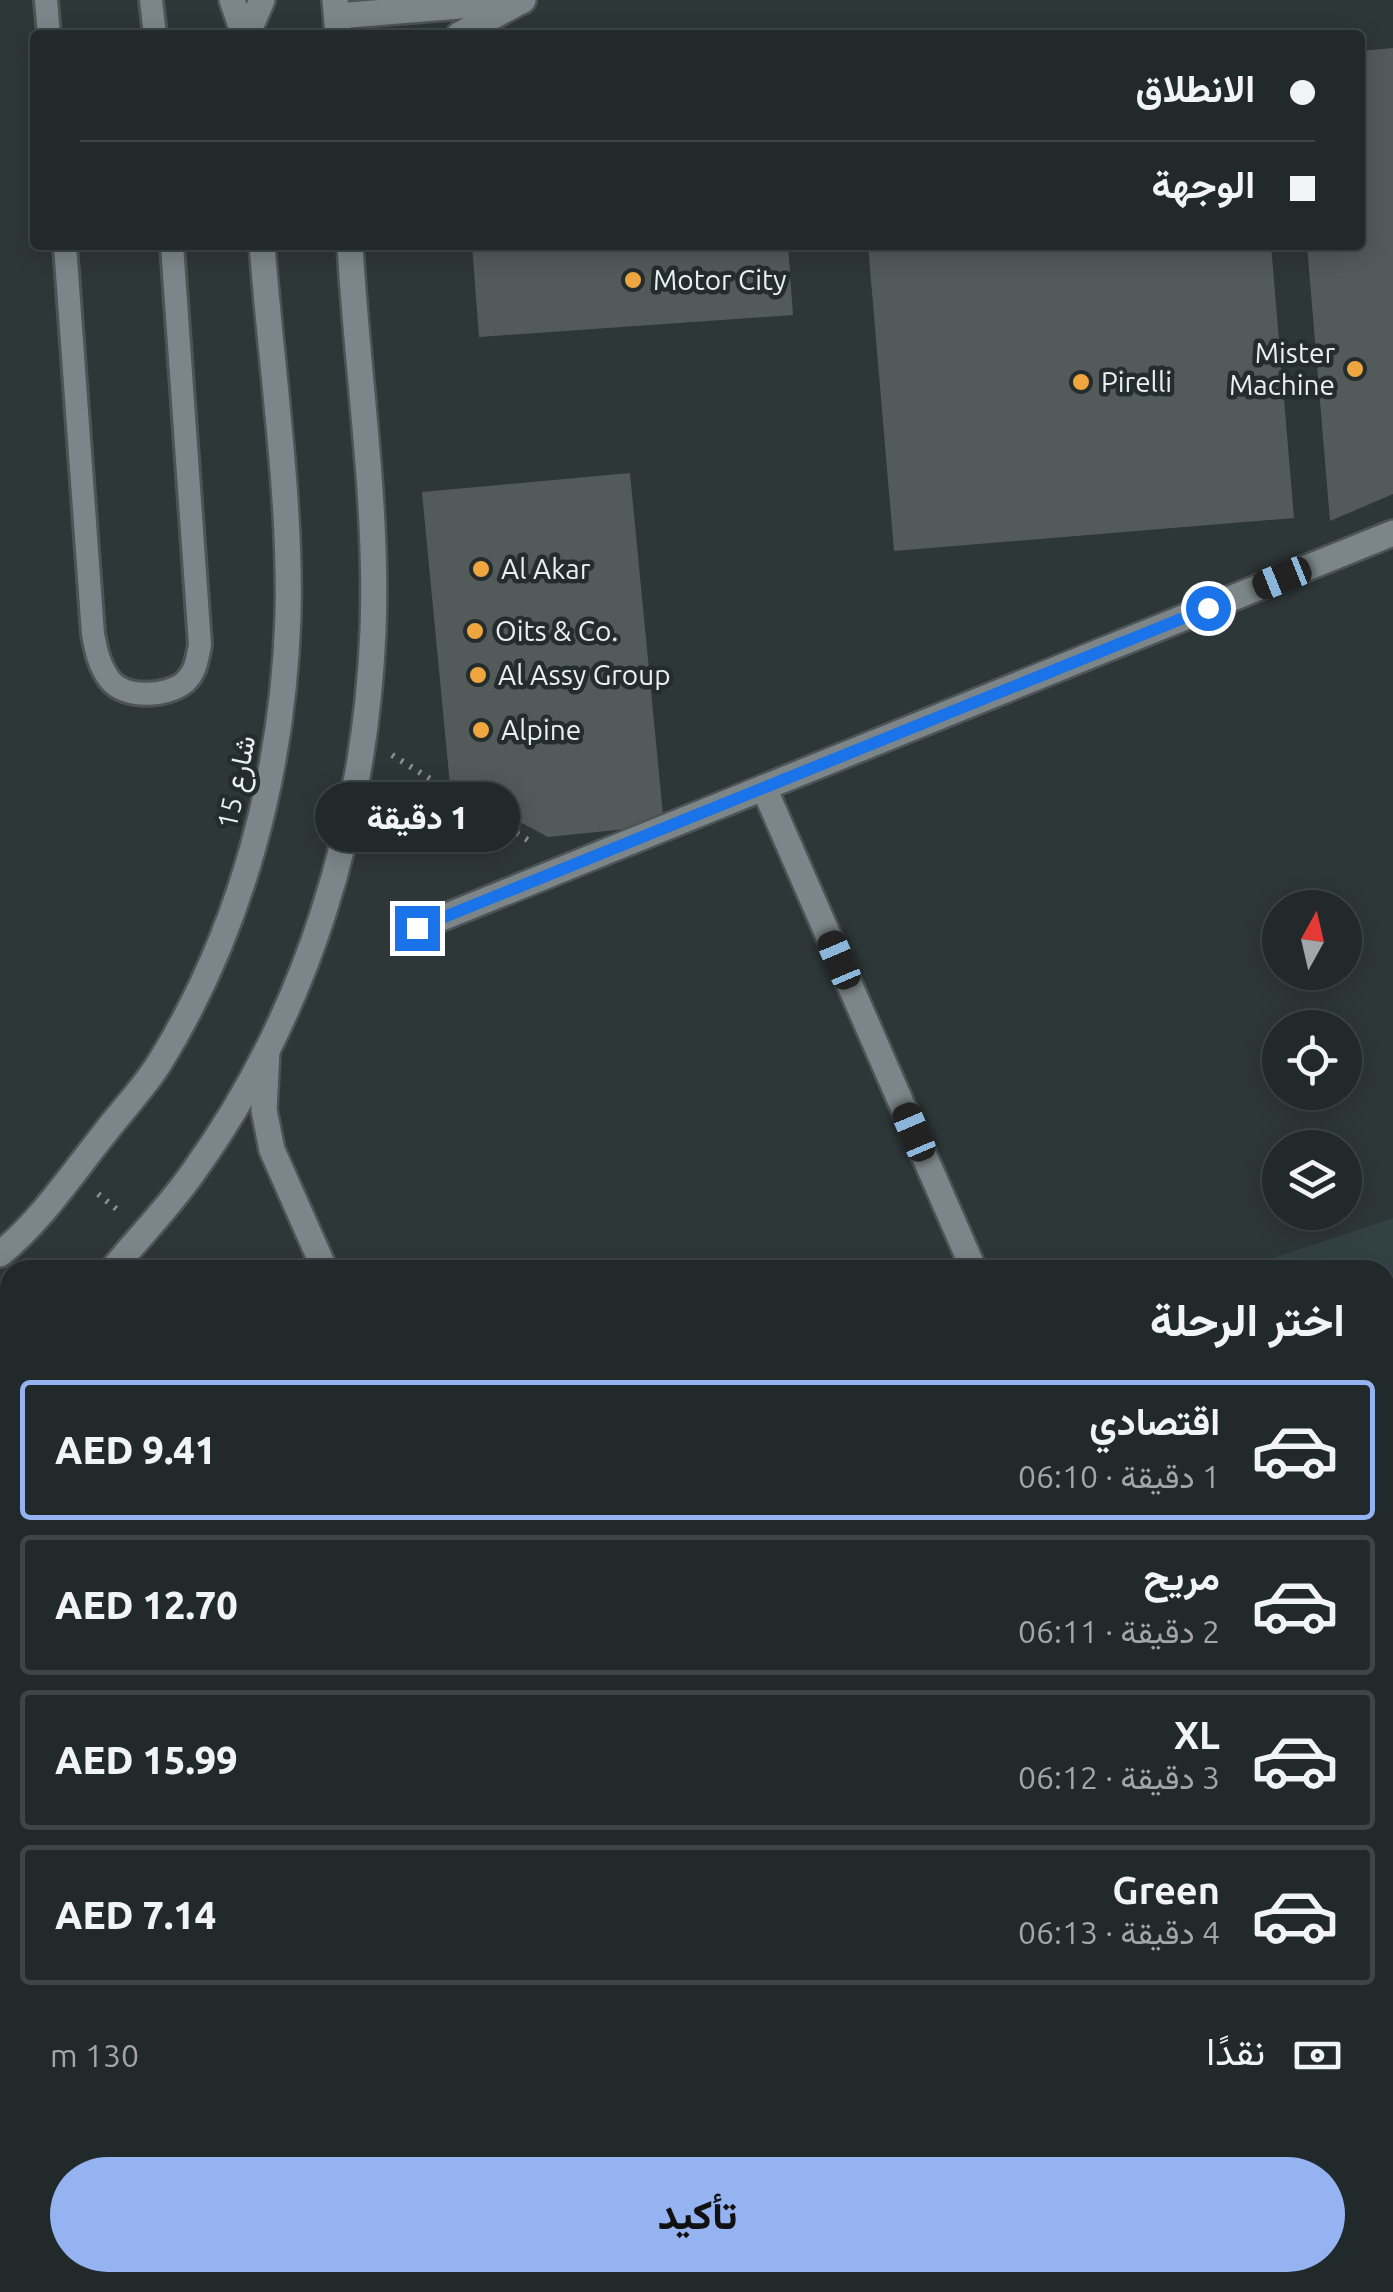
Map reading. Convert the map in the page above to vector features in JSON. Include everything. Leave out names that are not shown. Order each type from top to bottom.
[{"type":"street","points":[[232,0],[244,30]]},
{"type":"street","points":[[248,30],[262,0]]},
{"type":"street","points":[[333,13],[524,0]]},
{"type":"street","points":[[468,30],[524,0]]},
{"type":"street","name":"شارع 15","points":[[0,1254],[72,1173],[159,1064],[214,960],[245,876],[268,790],[282,702],[288,613],[262,250]]},
{"type":"street","points":[[120,1260],[195,1171],[267,1051],[312,951],[340,864],[365,738],[373,629],[371,520],[350,250]]},
{"type":"street","points":[[352,282],[357,250]]},
{"type":"street","points":[[417,928],[1393,533]]},
{"type":"street","points":[[764,788],[970,1260]]},
{"type":"street","points":[[267,1051],[264,1110],[272,1150],[321,1260]]},
{"type":"lane","points":[[46,0],[49,30]]},
{"type":"lane","points":[[151,0],[154,30]]},
{"type":"lane","points":[[65,250],[93,634],[98,660],[112,684],[134,693],[161,692],[183,684],[195,669],[200,645],[172,250]]},
{"type":"path","points":[[365,738],[569,866]]},
{"type":"shaded area","points":[[1393,1218],[1393,1260],[1266,1260]]},
{"type":"building","name":"Mister Machine","points":[[1393,48],[1393,494],[1330,521],[1307,250],[1365,250],[1365,51]]},
{"type":"building","name":"Motor City","points":[[472,250],[788,250],[793,315],[479,337]]},
{"type":"building","name":"Pirelli","points":[[868,250],[1271,250],[1294,518],[894,551]]},
{"type":"building","points":[[630,473],[664,825],[548,837],[450,785],[422,492]]},
{"type":"place","name":"Motor City","points":[[633,280]]},
{"type":"place","name":"Mister Machine","points":[[1355,369]]},
{"type":"place","name":"Pirelli","points":[[1081,382]]},
{"type":"place","name":"Al Akar","points":[[481,569]]},
{"type":"place","name":"Oits & Co.","points":[[475,631]]},
{"type":"place","name":"Al Assy Group","points":[[478,675]]},
{"type":"place","name":"Alpine","points":[[481,730]]},
{"type":"route","points":[[417,928],[1208,608]]}]
